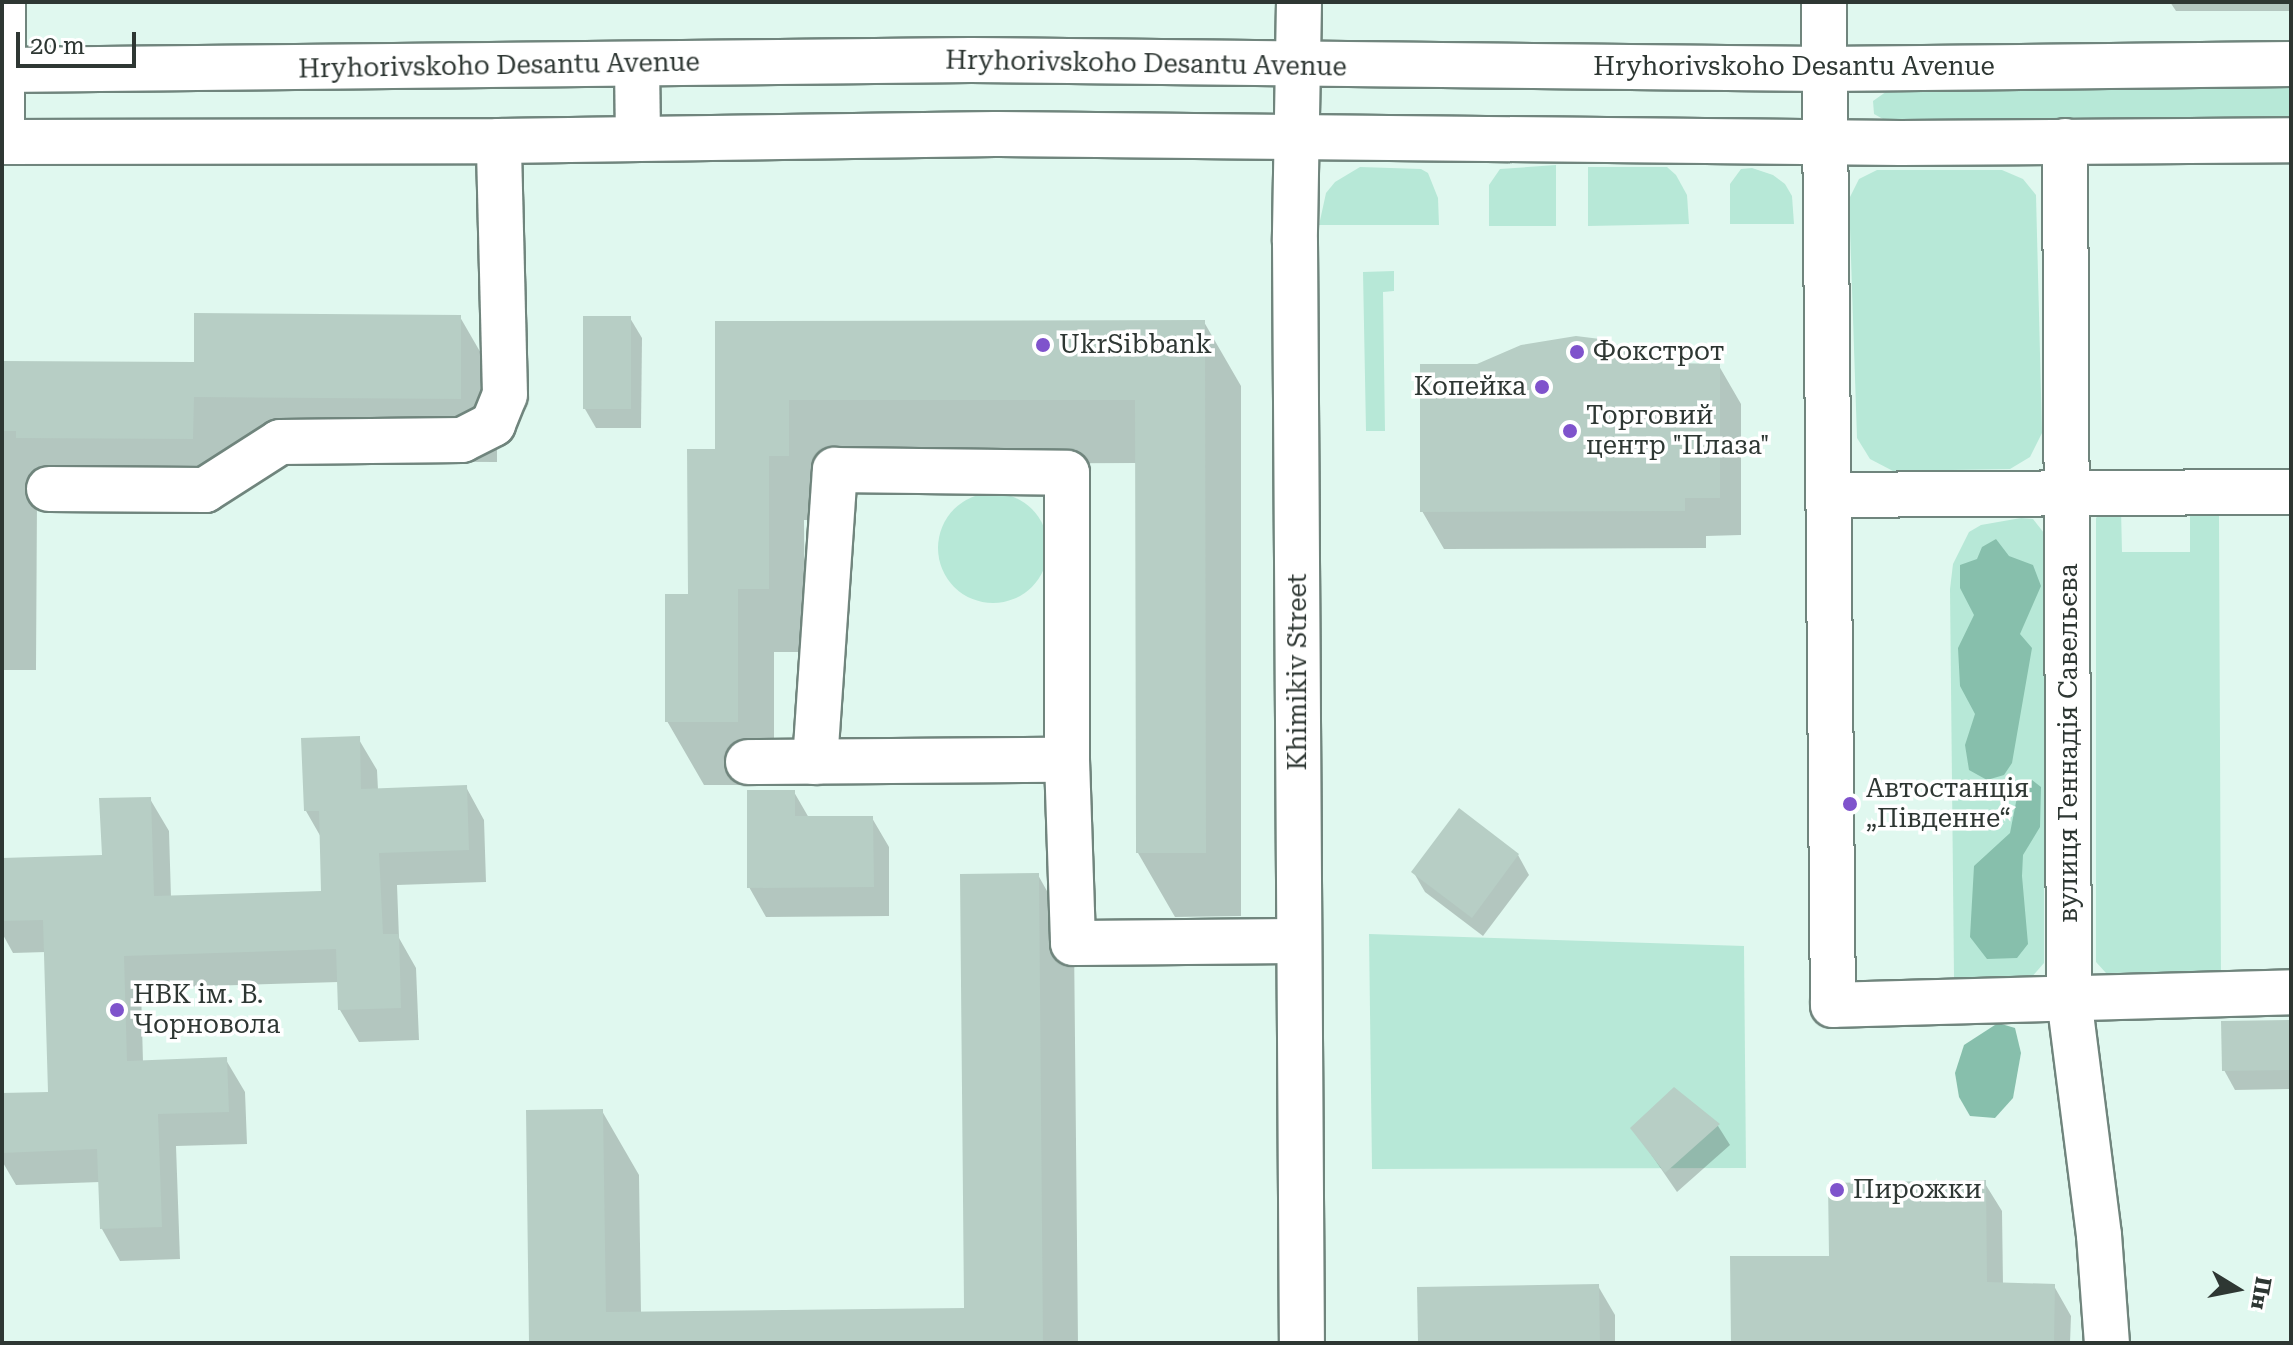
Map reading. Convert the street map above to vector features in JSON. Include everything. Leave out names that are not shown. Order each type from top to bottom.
[{"type":"street","points":[[3,2],[2,139],[499,141],[995,134],[1823,141],[2291,140]]},
{"type":"street","name":"Khimikiv Street","points":[[1299,2],[1295,242],[1302,1343]]},
{"type":"street","points":[[1824,2],[1833,1005],[2291,992]]},
{"type":"street","name":"Hryhorivskoho Desantu Avenue","points":[[3,70],[971,60],[1298,66],[1824,69],[2291,64]]},
{"type":"street","points":[[637,65],[638,138]]},
{"type":"street","points":[[49,489],[205,490],[280,442],[462,440],[493,424],[505,395],[499,141]]},
{"type":"street","name":"вулиця Геннадія Савельєва","points":[[2065,141],[2069,998],[2099,1235],[2107,1343]]},
{"type":"street","points":[[815,762],[835,470],[1067,473],[1067,760],[1073,943],[1299,941]]},
{"type":"street","points":[[1828,495],[2291,492]]},
{"type":"street","points":[[748,762],[1067,760]]},
{"type":"green space","points":[[2291,84],[2291,117],[1892,124],[1874,114],[1873,101],[1890,89]]},
{"type":"green space","points":[[1556,165],[1556,226],[1489,226],[1489,185],[1500,169]]},
{"type":"green space","points":[[1360,167],[1421,169],[1428,173],[1438,198],[1439,225],[1319,225],[1326,193],[1335,182]]},
{"type":"green space","points":[[1588,167],[1667,167],[1676,175],[1687,195],[1689,224],[1588,226]]},
{"type":"green space","points":[[1752,168],[1773,175],[1785,184],[1792,196],[1794,224],[1730,224],[1730,184],[1741,169]]},
{"type":"green space","points":[[1877,170],[2002,170],[2023,179],[2036,195],[2042,433],[2030,457],[2010,469],[1893,471],[1870,459],[1857,438],[1849,199],[1859,179]]},
{"type":"green space","points":[[1394,271],[1394,291],[1383,292],[1385,431],[1366,431],[1363,272]]},
{"type":"green space","points":[[993,493],[1014,497],[1032,509],[1044,527],[1048,548],[1044,569],[1032,587],[1014,599],[993,603],[972,599],[954,587],[942,569],[938,548],[942,527],[954,509],[972,497]]},
{"type":"green space","points":[[2104,509],[2121,509],[2122,552],[2190,552],[2190,513],[2219,513],[2221,972],[2106,973],[2096,962],[2096,518]]},
{"type":"green space","points":[[2033,519],[2044,533],[2044,963],[2030,979],[1961,987],[1954,978],[1950,589],[1953,564],[1969,532],[1981,525]]},
{"type":"green space","points":[[1996,539],[2009,556],[2033,565],[2041,586],[2020,634],[2032,648],[2012,763],[2004,775],[1987,780],[1969,770],[1965,745],[1975,714],[1960,686],[1958,648],[1974,615],[1960,588],[1960,565],[1977,559],[1982,547]]},
{"type":"green space","points":[[2032,780],[2041,787],[2040,827],[2023,855],[2028,944],[2017,958],[1987,959],[1970,937],[1974,866],[2010,833],[2017,797]]},
{"type":"green space","points":[[1369,934],[1744,946],[1746,1168],[1372,1169]]},
{"type":"green space","points":[[1998,1023],[2015,1028],[2021,1053],[2013,1098],[1995,1118],[1970,1116],[1959,1097],[1955,1073],[1964,1045]]},
{"type":"building","points":[[194,313],[461,315],[461,399],[194,397],[193,439],[16,438],[16,431],[2,431],[2,361],[194,362]]},
{"type":"building","points":[[583,316],[631,316],[631,409],[583,409]]},
{"type":"building","points":[[1205,320],[1206,853],[1136,853],[1135,400],[789,400],[789,456],[769,456],[769,589],[738,589],[738,722],[665,722],[665,594],[688,594],[687,449],[715,449],[715,321]]},
{"type":"building","name":"Торговий центр \"Плаза\"","points":[[1576,336],[1600,339],[1672,363],[1720,364],[1720,498],[1685,498],[1685,511],[1420,512],[1420,364],[1477,364],[1521,345]]},
{"type":"building","points":[[360,736],[361,789],[467,785],[469,850],[379,853],[383,934],[399,934],[401,1008],[338,1010],[336,949],[124,956],[127,1061],[227,1057],[229,1112],[158,1114],[162,1227],[100,1229],[97,1149],[2,1153],[2,1093],[48,1092],[43,920],[2,921],[2,858],[102,855],[99,798],[151,797],[154,896],[321,891],[319,811],[304,811],[301,738]]},
{"type":"building","points":[[747,790],[795,790],[795,816],[873,816],[874,887],[747,888]]},
{"type":"building","points":[[1459,808],[1519,854],[1472,918],[1411,872]]},
{"type":"building","points":[[1039,873],[1043,1343],[529,1343],[526,1110],[603,1109],[606,1312],[964,1308],[960,874]]},
{"type":"building","points":[[2291,1020],[2291,1070],[2222,1071],[2221,1021]]},
{"type":"building","points":[[1674,1087],[1720,1124],[1665,1173],[1630,1128]]},
{"type":"building","points":[[1986,1180],[1987,1282],[2055,1284],[2054,1343],[1731,1343],[1730,1256],[1829,1256],[1828,1183]]},
{"type":"building","points":[[1599,1284],[1600,1343],[1418,1343],[1417,1287]]},
{"type":"place","name":"UkrSibbank","points":[[1043,345]]},
{"type":"place","name":"Фокстрот","points":[[1577,352]]},
{"type":"place","name":"Копейка","points":[[1542,387]]},
{"type":"place","name":"Торговий центр \"Плаза\"","points":[[1570,431]]},
{"type":"place","name":"Автостанція „Південне“","points":[[1850,804]]},
{"type":"place","name":"НВК ім. В. Чорновола","points":[[117,1010]]},
{"type":"place","name":"Пирожки","points":[[1837,1190]]}]
